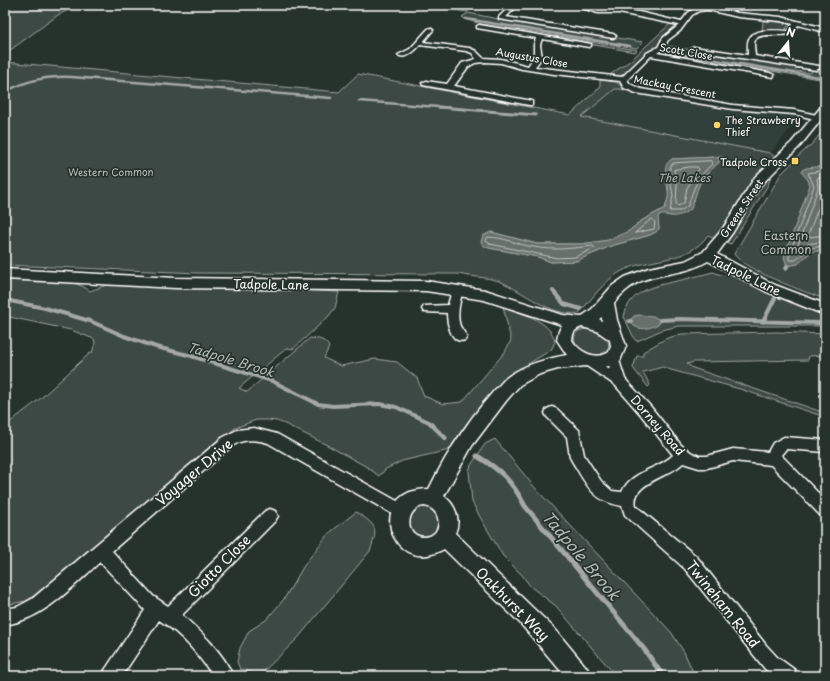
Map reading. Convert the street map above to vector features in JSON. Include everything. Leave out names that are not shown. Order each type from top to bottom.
[{"type":"street","points":[[501,18],[515,5]]},
{"type":"street","points":[[576,5],[598,11],[619,11],[639,14],[683,24]]},
{"type":"street","name":"Mackay Crescent","points":[[822,114],[733,107],[639,91],[627,86],[623,79],[649,54],[661,48],[665,39],[678,30],[692,12],[702,6],[738,15],[776,19],[825,30]]},
{"type":"street","points":[[493,17],[613,36]]},
{"type":"street","points":[[751,58],[752,47],[750,41],[754,36],[764,33],[790,33],[797,23]]},
{"type":"street","points":[[479,27],[589,45]]},
{"type":"street","points":[[401,55],[412,50],[430,30]]},
{"type":"street","points":[[530,68],[538,57],[537,45],[540,37]]},
{"type":"street","points":[[418,43],[470,50],[474,52],[481,60]]},
{"type":"street","points":[[694,49],[811,69]]},
{"type":"street","name":"Scott Close","points":[[649,54],[720,70],[770,76]]},
{"type":"street","name":"Augustus Close","points":[[448,87],[465,65],[481,60],[501,61],[530,68],[562,73],[623,79]]},
{"type":"street","points":[[426,83],[529,103]]},
{"type":"street","name":"Greene Street","points":[[708,255],[719,242],[755,184],[796,144],[822,114]]},
{"type":"street","name":"Tadpole Lane","points":[[564,338],[567,330],[572,325],[594,317],[607,304],[614,294],[631,280],[649,273],[689,265],[708,255],[770,288],[825,310]]},
{"type":"street","name":"Tadpole Lane","points":[[5,274],[191,283],[409,285],[457,290],[485,295],[564,320],[591,322],[605,327],[615,336]]},
{"type":"street","points":[[457,290],[453,309],[453,323],[457,332],[461,336]]},
{"type":"street","points":[[546,364],[586,361],[598,362],[607,361],[613,357],[618,347],[610,323],[607,304]]},
{"type":"street","points":[[428,309],[453,309]]},
{"type":"street","name":"Tadpole Lane","points":[[534,310],[564,338],[570,352],[586,361]]},
{"type":"street","points":[[433,500],[444,475],[459,451],[502,394],[518,378],[546,364],[560,350],[564,338]]},
{"type":"street","name":"Dorney Road","points":[[613,357],[619,381]]},
{"type":"street","name":"Dorney Road","points":[[586,361],[619,381],[687,458],[700,462],[712,462],[733,455],[772,458]]},
{"type":"street","points":[[552,413],[574,434],[577,457],[596,486],[609,497],[627,500],[629,491],[639,482],[671,465],[682,454]]},
{"type":"street","name":"Voyager Drive","points":[[5,617],[18,615],[38,605],[227,442],[238,436],[248,434],[265,435],[401,511]]},
{"type":"street","points":[[825,446],[784,443],[778,447],[772,458],[779,461],[825,510]]},
{"type":"street","points":[[418,498],[433,500],[439,503],[447,515],[449,522],[444,536],[438,542],[423,546],[415,545],[408,541],[402,535],[399,527],[401,511],[411,501],[418,498]]},
{"type":"street","name":"Twineham Road","points":[[627,500],[633,513],[691,563],[771,663],[789,676]]},
{"type":"street","name":"Giotto Close","points":[[111,676],[163,612],[270,516]]},
{"type":"street","name":"Oakhurst Way","points":[[444,536],[527,616],[546,636],[579,676]]},
{"type":"street","points":[[101,551],[140,596],[163,612],[201,644],[224,676]]},
{"type":"shaded area","points":[[615,89],[739,111],[779,113],[800,116],[770,153],[581,117]]},
{"type":"green space","points":[[5,5],[79,5],[58,15],[5,54]]},
{"type":"green space","points":[[425,5],[476,5],[467,12]]},
{"type":"green space","points":[[468,13],[518,23],[643,42],[637,48],[482,24],[462,17]]},
{"type":"green space","points":[[763,21],[792,25],[787,27],[786,30],[789,31],[762,31]]},
{"type":"green space","points":[[671,23],[677,25],[661,38],[658,46],[645,53],[637,63],[621,76],[611,76],[611,74],[631,60]]},
{"type":"green space","points":[[555,36],[637,50],[635,52],[553,38]]},
{"type":"green space","points":[[669,46],[806,69],[795,68],[796,71],[811,73],[812,70],[825,73],[825,80],[663,53]]},
{"type":"green space","name":"Western Common","points":[[5,62],[339,92],[358,74],[570,115],[600,87],[600,80],[616,82],[628,91],[615,89],[581,117],[770,153],[775,157],[753,179],[715,238],[708,235],[699,245],[679,256],[631,267],[620,272],[603,286],[579,313],[568,313],[548,307],[499,281],[458,274],[199,273],[5,265]],"holes":[[[719,158],[719,163],[706,175],[699,185],[694,202],[672,216],[663,214],[657,216],[659,229],[650,235],[611,246],[576,261],[551,262],[538,257],[489,248],[481,242],[483,236],[491,232],[537,244],[581,244],[609,240],[629,231],[641,221],[665,208],[669,196],[665,174],[672,159]]]},
{"type":"green space","name":"Eastern Common","points":[[825,128],[825,299],[790,286],[749,267],[739,260],[734,254],[781,174],[793,162],[795,163],[799,159],[796,158],[812,144]]},
{"type":"green space","points":[[771,176],[768,185],[731,244],[725,242],[761,186]]},
{"type":"green space","points":[[713,272],[724,276],[729,272],[780,298],[825,315],[825,326],[679,326],[662,330],[637,341],[635,340],[624,317],[627,307],[632,299],[639,293],[657,286]]},
{"type":"green space","points":[[5,279],[49,279],[72,283],[82,286],[90,291],[115,282],[339,292],[335,308],[328,317],[293,349],[287,348],[239,388],[247,392],[310,338],[319,339],[326,342],[329,347],[324,358],[341,366],[375,359],[397,362],[417,378],[424,396],[443,404],[462,402],[505,352],[511,340],[503,306],[542,323],[553,335],[555,342],[551,350],[513,373],[497,389],[449,450],[402,461],[386,469],[379,476],[367,467],[325,444],[277,421],[256,420],[235,428],[47,587],[26,601],[5,605],[5,426],[41,398],[90,353],[92,353],[95,343],[94,339],[71,330],[5,316]]},
{"type":"green space","points":[[592,329],[602,334],[607,339],[609,345],[608,349],[600,355],[591,355],[584,352],[575,342],[577,333],[582,330]]},
{"type":"green space","points":[[777,332],[825,334],[825,355],[809,356],[808,360],[694,362],[687,364],[693,368],[825,413],[825,417],[740,389],[663,367],[643,372],[650,385],[648,387],[633,368],[637,356],[643,356],[643,352],[665,339],[681,334]]},
{"type":"green space","points":[[495,439],[536,489],[671,632],[684,652],[695,676],[616,676],[556,606],[531,587],[522,575],[503,556],[472,502],[469,471],[471,465],[485,444]]},
{"type":"green space","points":[[424,506],[435,510],[439,521],[435,532],[424,536],[413,532],[409,521],[413,510]]},
{"type":"green space","points":[[356,512],[368,520],[374,527],[375,532],[370,551],[298,638],[264,671],[257,674],[240,669],[237,662],[240,648],[249,631],[266,620],[284,599],[305,564],[328,534]]},
{"type":"water","name":"The Lakes","points":[[716,157],[720,160],[699,185],[691,209],[677,216],[658,216],[659,229],[650,235],[611,246],[576,261],[551,262],[538,257],[489,248],[484,246],[481,242],[483,236],[491,232],[537,244],[581,244],[609,240],[629,231],[641,221],[665,208],[668,199],[666,168],[672,159]]},
{"type":"water","points":[[825,166],[825,250],[811,252],[798,264],[787,266],[784,257],[810,185],[802,173],[802,170],[806,168]]},
{"type":"water","points":[[634,316],[653,316],[660,320],[660,323],[649,328],[638,328],[632,324],[631,319]]},
{"type":"waterway","points":[[466,19],[630,46]]},
{"type":"waterway","points":[[667,52],[825,78]]},
{"type":"waterway","points":[[5,92],[21,84],[37,80],[54,77],[72,77],[331,98]]},
{"type":"waterway","points":[[359,101],[442,107]]},
{"type":"waterway","points":[[442,107],[452,108]]},
{"type":"waterway","points":[[442,107],[536,115]]},
{"type":"waterway","points":[[553,291],[564,304],[581,309]]},
{"type":"waterway","points":[[763,321],[775,298]]},
{"type":"waterway","name":"Tadpole Brook","points":[[5,300],[45,308],[90,321],[124,336],[156,347],[188,355],[272,381],[318,404],[333,406],[379,404],[396,407],[429,422],[445,438]]},
{"type":"waterway","points":[[660,320],[679,319],[763,321]]},
{"type":"waterway","points":[[763,321],[821,323]]},
{"type":"waterway","name":"Tadpole Brook","points":[[477,456],[493,466],[505,477],[525,506],[644,649],[663,676]]},
{"type":"place","name":"The Strawberry Thief","points":[[717,125]]},
{"type":"place","name":"Tadpole Cross","points":[[795,161]]}]
